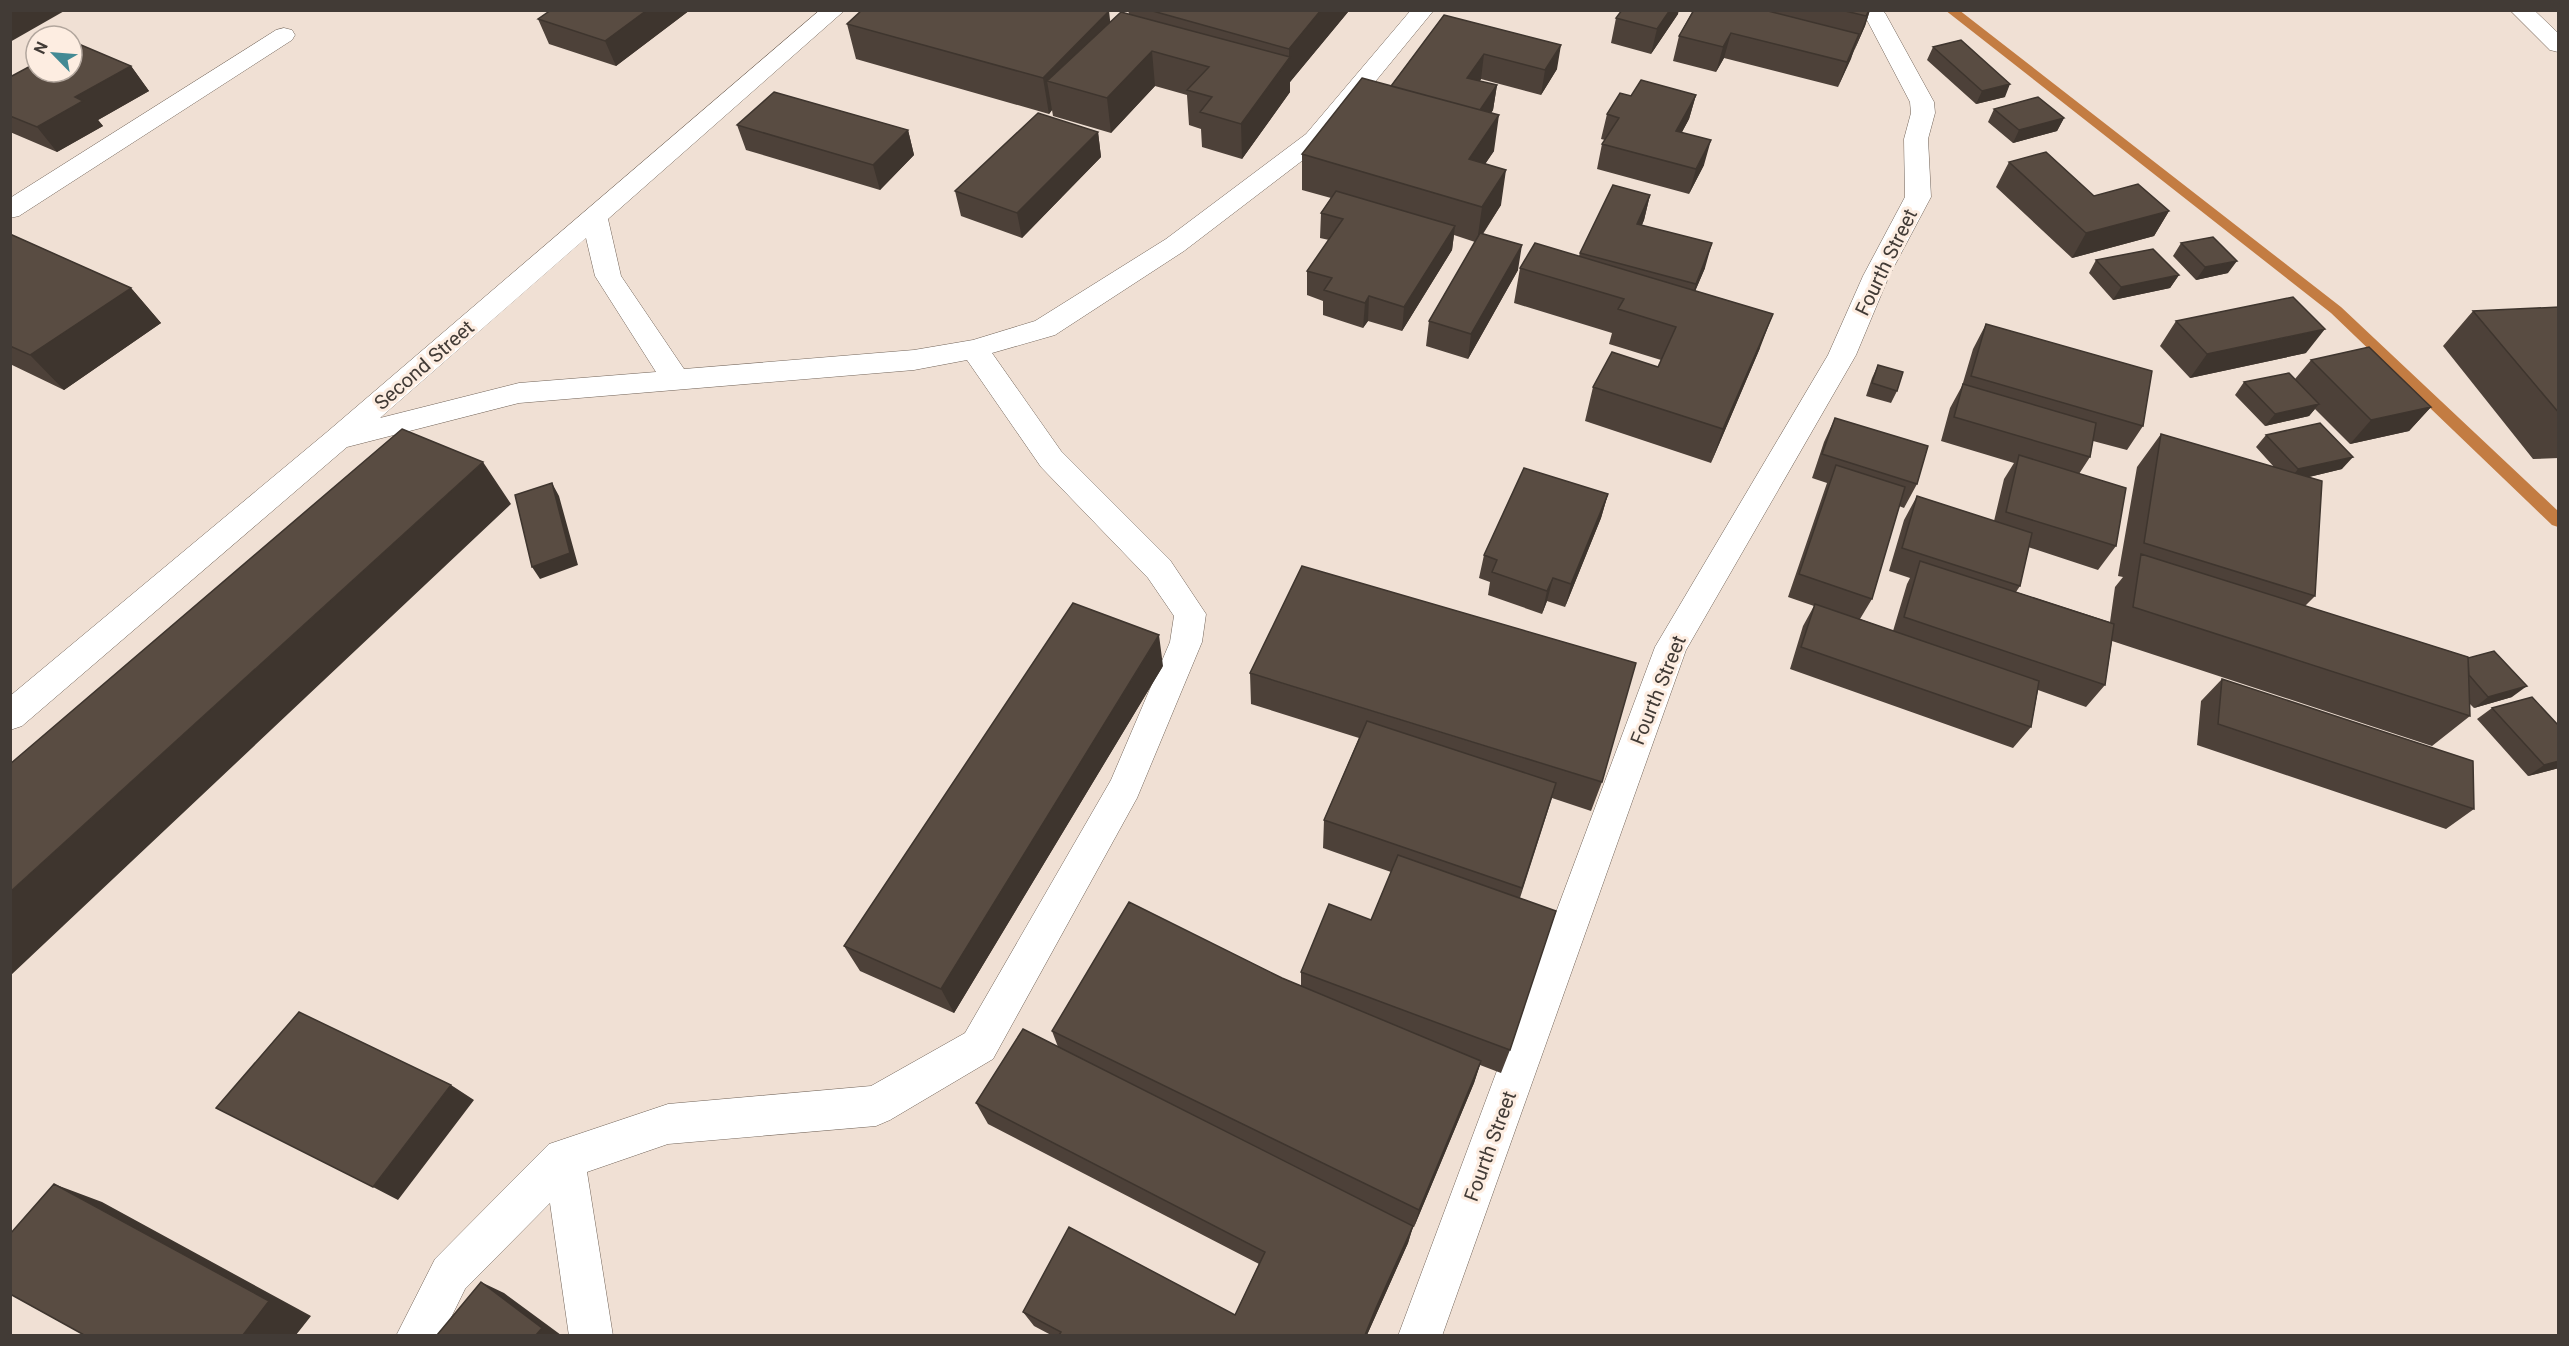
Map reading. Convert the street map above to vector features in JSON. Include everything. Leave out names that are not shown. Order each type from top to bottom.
[{"type":"street","name":"Second Street","points":[[10,716],[595,218],[834,10]]},
{"type":"street","points":[[337,439],[519,393],[914,360],[974,349],[1045,328],[1175,245],[1316,139],[1423,10]]},
{"type":"street","name":"Fourth Street","points":[[1420,1335],[1671,647],[1842,355],[1876,276],[1918,197],[1916,139],[1923,113],[1922,102],[1877,18],[1870,10]]},
{"type":"street","points":[[2521,10],[2559,45]]},
{"type":"street","points":[[10,210],[284,35]]},
{"type":"street","points":[[595,218],[608,276],[676,380]]},
{"type":"street","points":[[418,1335],[450,1274],[564,1159],[668,1124],[876,1106],[979,1046],[1125,787],[1186,642],[1190,614],[1159,569],[1051,459],[974,349]]},
{"type":"street","points":[[564,1159],[591,1335]]},
{"type":"building","points":[[551,10],[647,10],[605,41],[538,19]]},
{"type":"building","points":[[862,10],[1109,11],[1043,78],[847,24]]},
{"type":"building","points":[[1149,10],[1321,10],[1289,49]]},
{"type":"building","points":[[1622,10],[1670,10],[1657,29],[1616,18]]},
{"type":"building","points":[[1694,10],[1764,10],[1859,34],[1847,62],[1731,33],[1723,47],[1679,36]]},
{"type":"building","points":[[1841,10],[1869,10],[1866,16]]},
{"type":"building","points":[[1121,12],[1290,57],[1241,124],[1200,112],[1212,97],[1187,90],[1209,67],[1152,51],[1107,98],[1047,81]]},
{"type":"building","points":[[1444,15],[1561,45],[1545,70],[1484,54],[1467,78],[1497,85],[1480,110],[1391,86]]},
{"type":"building","points":[[1961,40],[2010,84],[1982,91],[1933,47]]},
{"type":"building","points":[[84,46],[131,66],[75,97],[83,101],[37,127],[10,116],[10,77],[24,69],[24,84],[84,84]]},
{"type":"building","points":[[1362,78],[1499,115],[1469,159],[1506,170],[1482,207],[1302,154]]},
{"type":"building","points":[[1641,80],[1696,95],[1676,131],[1711,140],[1696,169],[1602,144],[1619,118],[1607,114],[1620,93],[1631,96]]},
{"type":"building","points":[[774,92],[908,130],[873,165],[737,125]]},
{"type":"building","points":[[2038,97],[2064,118],[2019,130],[1994,109]]},
{"type":"building","points":[[1038,113],[1098,132],[1017,213],[955,191]]},
{"type":"building","points":[[2046,152],[2094,196],[2138,184],[2169,211],[2086,233],[2009,162]]},
{"type":"building","points":[[1613,185],[1650,195],[1637,224],[1712,243],[1696,284],[1580,253]]},
{"type":"building","points":[[1336,191],[1455,226],[1404,307],[1369,296],[1365,303],[1324,290],[1332,278],[1307,271],[1343,219],[1321,213]]},
{"type":"building","points":[[1480,233],[1522,245],[1471,334],[1429,321]]},
{"type":"building","points":[[10,234],[131,288],[30,355],[10,346]]},
{"type":"building","points":[[2213,237],[2237,261],[2205,267],[2181,243]]},
{"type":"building","points":[[1535,243],[1773,314],[1723,429],[1593,387],[1612,352],[1658,367],[1676,327],[1618,309],[1624,299],[1520,268]]},
{"type":"building","points":[[2153,249],[2179,275],[2121,287],[2096,260]]},
{"type":"building","points":[[2293,297],[2325,329],[2207,354],[2176,321]]},
{"type":"building","points":[[2559,307],[2559,413],[2473,311]]},
{"type":"building","points":[[1986,324],[2152,371],[2143,426],[1971,376]]},
{"type":"building","points":[[2369,347],[2431,407],[2371,420],[2311,360]]},
{"type":"building","points":[[1878,365],[1903,372],[1897,391],[1872,383]]},
{"type":"building","points":[[2289,373],[2319,404],[2275,414],[2244,382]]},
{"type":"building","points":[[1963,384],[2096,423],[2090,457],[1954,417]]},
{"type":"building","points":[[1835,418],[1928,446],[1917,484],[1822,454]]},
{"type":"building","points":[[2320,423],[2353,457],[2298,469],[2266,435]]},
{"type":"building","points":[[402,429],[483,462],[10,892],[10,764]]},
{"type":"building","points":[[2161,434],[2322,481],[2315,596],[2144,543]]},
{"type":"building","points":[[2019,455],[2126,488],[2116,546],[2006,512]]},
{"type":"building","points":[[1836,465],[1905,487],[1872,599],[1799,574]]},
{"type":"building","points":[[1524,468],[1608,494],[1571,584],[1553,578],[1547,591],[1492,572],[1497,560],[1484,555]]},
{"type":"building","points":[[552,483],[570,553],[532,567],[515,495]]},
{"type":"building","points":[[1917,496],[2032,533],[2020,586],[1902,548]]},
{"type":"building","points":[[2141,554],[2468,657],[2470,716],[2133,607]]},
{"type":"building","points":[[1920,561],[2114,624],[2105,685],[1904,617]]},
{"type":"building","points":[[1302,566],[1636,663],[1602,782],[1250,673]]},
{"type":"building","points":[[1073,603],[1159,635],[941,989],[844,946]]},
{"type":"building","points":[[1815,604],[2039,681],[2031,727],[1801,647]]},
{"type":"building","points":[[2494,651],[2527,686],[2488,697],[2469,675],[2468,658]]},
{"type":"building","points":[[2222,679],[2473,761],[2474,809],[2218,724]]},
{"type":"building","points":[[2532,697],[2559,726],[2559,761],[2544,765],[2492,708]]},
{"type":"building","points":[[1367,721],[1556,783],[1522,888],[1324,820]]},
{"type":"building","points":[[1398,855],[1556,911],[1510,1050],[1301,972],[1329,904],[1371,920]]},
{"type":"building","points":[[1129,902],[1282,978],[1481,1061],[1419,1210],[1052,1031]]},
{"type":"building","points":[[299,1012],[451,1085],[373,1187],[216,1108]]},
{"type":"building","points":[[1023,1029],[1413,1226],[1365,1335],[1059,1335],[1061,1332],[1023,1312],[1069,1227],[1235,1315],[1265,1252],[976,1103]]},
{"type":"building","points":[[54,1184],[269,1301],[243,1335],[84,1335],[10,1294],[10,1234]]},
{"type":"building","points":[[481,1282],[542,1328],[536,1335],[437,1335]]},
{"type":"waterway","points":[[1951,10],[2336,310],[2558,521]]}]
